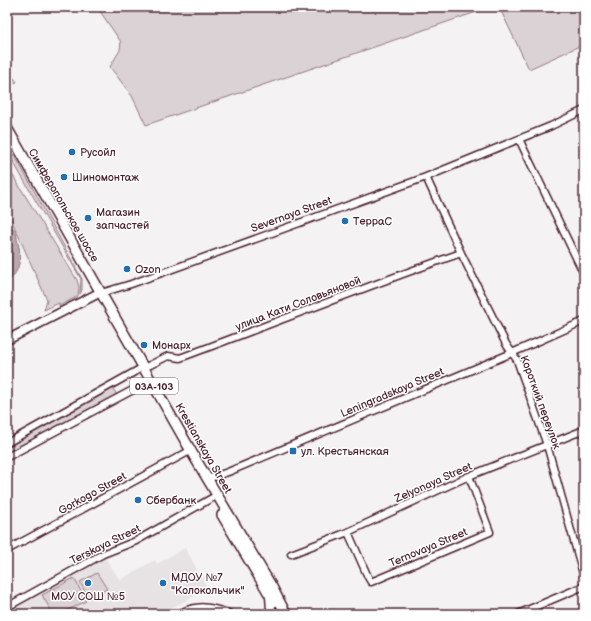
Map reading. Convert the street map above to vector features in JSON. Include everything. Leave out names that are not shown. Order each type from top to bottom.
[{"type":"main road","name":"Симферопольское шоссе","points":[[7,128],[98,294]]},
{"type":"main road","name":"Симферопольское шоссе","points":[[7,138],[98,294]]},
{"type":"main road","name":"Krestianskaya Street","points":[[98,294],[141,369],[272,587],[286,614]]},
{"type":"main road","name":"Krestianskaya Street","points":[[141,369],[146,383],[280,614]]},
{"type":"street","name":"Severnaya Street","points":[[7,340],[98,294],[426,177],[551,126],[584,110]]},
{"type":"street","points":[[519,139],[584,274]]},
{"type":"street","name":"Короткий переулок","points":[[426,177],[461,253],[506,344],[517,360],[547,445],[584,577]]},
{"type":"street","name":"улица Кати Соловьяновой","points":[[7,443],[141,369],[168,356],[180,358],[395,276],[461,253]]},
{"type":"street","name":"Leningradskaya Street","points":[[208,479],[512,353],[584,321]]},
{"type":"street","points":[[7,457],[146,383]]},
{"type":"street","name":"Zelyonaya Street","points":[[291,554],[348,532],[469,476],[584,430]]},
{"type":"street","name":"Gorkogo Street","points":[[7,550],[186,453]]},
{"type":"street","name":"Ternovaya Street","points":[[348,532],[371,582],[490,532],[469,476]]},
{"type":"street","name":"Terskaya Street","points":[[7,607],[103,554],[136,541],[212,498]]},
{"type":"street","points":[[518,614],[584,586]]},
{"type":"street","points":[[268,614],[271,610],[270,596]]},
{"type":"street","points":[[533,607],[537,614]]},
{"type":"street","points":[[181,614],[194,609],[203,608],[209,608],[228,614]]},
{"type":"shaded area","points":[[97,7],[491,7],[146,125],[132,96],[110,67],[120,50],[121,42]]},
{"type":"shaded area","points":[[499,7],[584,7],[584,44],[529,69]]},
{"type":"shaded area","points":[[7,69],[17,82],[11,84],[7,80]]},
{"type":"shaded area","points":[[14,154],[82,279],[82,290],[80,294],[81,279],[11,158]]},
{"type":"shaded area","points":[[7,166],[77,280],[79,287],[78,296],[59,306],[59,303],[44,310],[47,300],[7,210]]},
{"type":"shaded area","points":[[7,224],[15,231],[19,245],[20,257],[18,268],[12,278],[7,282]]},
{"type":"shaded area","points":[[112,387],[117,395],[7,455],[7,444]]},
{"type":"shaded area","points":[[185,548],[208,589],[160,614],[21,614],[15,605],[104,556],[120,580],[155,560],[157,564]]},
{"type":"shaded area","points":[[97,573],[107,589],[88,598],[80,582]]},
{"type":"shaded area","points":[[74,578],[86,601],[60,614],[53,614],[42,595]]},
{"type":"place","name":"Русойл","points":[[72,152]]},
{"type":"place","name":"Шиномонтаж","points":[[64,177]]},
{"type":"place","name":"Магазин запчастей","points":[[88,218]]},
{"type":"place","name":"ТерраС","points":[[345,221]]},
{"type":"place","name":"Ozon","points":[[127,269]]},
{"type":"place","name":"Монарх","points":[[144,345]]},
{"type":"place","name":"ул. Крестьянская","points":[[293,451]]},
{"type":"place","name":"Сбербанк","points":[[138,500]]},
{"type":"place","name":"МОУ СОШ №5","points":[[88,583]]},
{"type":"place","name":"МДОУ №7 \"Колокольчик\"","points":[[163,583]]}]
